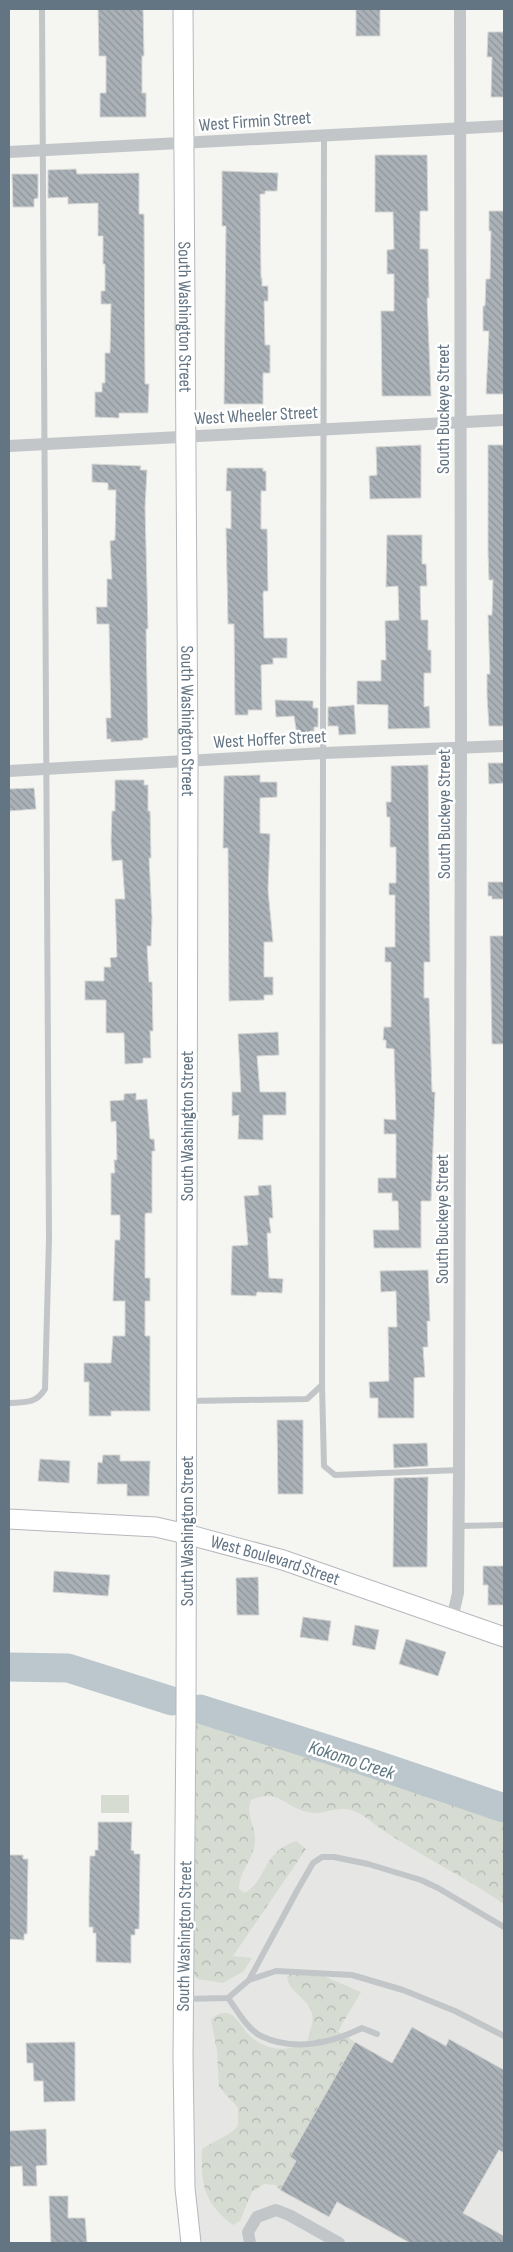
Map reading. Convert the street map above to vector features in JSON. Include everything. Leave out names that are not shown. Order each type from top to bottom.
[{"type":"main road","name":"South Washington Street","points":[[183,9],[188,761],[188,1401],[184,1999],[185,2188],[191,2243]]},
{"type":"main road","name":"West Boulevard Street","points":[[9,1519],[156,1527],[186,1534],[283,1560],[504,1637]]},
{"type":"street","name":"South Buckeye Street","points":[[452,1619],[458,1593],[459,1470],[461,746],[460,9]]},
{"type":"street","name":"West Firmin Street","points":[[9,152],[504,126]]},
{"type":"street","name":"West Wheeler Street","points":[[9,446],[504,420]]},
{"type":"street","name":"West Hoffer Street","points":[[9,771],[461,746],[504,746]]},
{"type":"street","points":[[250,2243],[248,2232],[257,2217],[276,2210],[289,2215],[339,2243]]},
{"type":"lane","points":[[9,1403],[30,1402],[40,1398],[45,1389],[49,1239],[46,444],[42,9]]},
{"type":"lane","points":[[324,134],[322,429],[324,753],[322,1384],[324,1466],[335,1475],[459,1470]]},
{"type":"lane","points":[[188,1401],[307,1400],[322,1384]]},
{"type":"lane","points":[[458,1526],[504,1525]]},
{"type":"lane","points":[[184,1999],[228,1998],[249,1980],[313,1863],[322,1857],[334,1857],[368,1864],[420,1880],[438,1888],[504,1927]]},
{"type":"lane","points":[[249,1980],[276,1971],[352,1975],[403,1990],[455,2011],[504,2036]]},
{"type":"lane","points":[[228,1998],[244,2020],[260,2036],[283,2043],[309,2045],[340,2039],[362,2028],[377,2034]]},
{"type":"shaded area","points":[[186,1705],[374,1764],[504,1808],[504,2243],[191,2243]]},
{"type":"green space","points":[[186,1705],[374,1764],[504,1808],[504,1904],[356,1812],[340,1809],[312,1813],[274,1797],[260,1797],[251,1800],[249,1805],[255,1841],[252,1854],[241,1876],[239,1889],[245,1893],[252,1887],[258,1881],[276,1852],[285,1846],[296,1841],[306,1849],[233,1956],[252,1958],[244,1971],[223,1983],[198,1979],[184,1967]]},
{"type":"green space","points":[[101,1795],[129,1795],[129,1813],[101,1813]]},
{"type":"green space","points":[[291,1974],[319,1974],[361,1992],[338,2031],[355,2042],[290,2157],[296,2161],[280,2190],[275,2185],[264,2184],[252,2192],[240,2221],[233,2225],[215,2208],[203,2183],[202,2149],[230,2133],[238,2126],[238,2108],[219,2087],[217,2051],[211,2020],[221,2013],[232,2015],[250,2036],[264,2045],[278,2049],[286,2049],[307,2041],[312,2023],[312,2013],[288,1982],[287,1977]]},
{"type":"building","points":[[98,9],[143,9],[144,56],[142,56],[142,93],[146,93],[146,117],[100,117],[100,93],[106,93],[106,56],[99,56]]},
{"type":"building","points":[[356,9],[380,9],[380,36],[356,36]]},
{"type":"building","points":[[488,32],[504,32],[504,97],[491,97],[492,57],[487,57]]},
{"type":"building","points":[[375,155],[427,155],[428,211],[420,211],[420,249],[428,249],[429,298],[427,298],[431,396],[382,396],[381,311],[394,311],[394,274],[387,274],[387,250],[394,249],[393,212],[375,212]]},
{"type":"building","points":[[76,169],[77,174],[139,173],[139,214],[144,214],[145,384],[149,384],[148,413],[119,413],[119,418],[95,417],[95,392],[102,392],[102,383],[105,383],[105,353],[110,353],[111,304],[101,304],[101,291],[105,291],[105,264],[103,264],[103,236],[98,236],[98,203],[68,204],[68,197],[48,198],[48,170]]},
{"type":"building","points":[[222,171],[278,173],[277,191],[265,191],[265,194],[260,194],[261,278],[262,286],[268,286],[268,301],[264,301],[265,345],[270,345],[270,373],[263,373],[263,404],[224,404],[226,226],[222,226]]},
{"type":"building","points":[[12,174],[38,174],[38,198],[34,199],[34,207],[13,207]]},
{"type":"building","points":[[489,211],[504,211],[504,394],[486,394],[489,331],[483,331],[483,306],[485,306],[486,279],[490,279],[491,231],[489,231]]},
{"type":"building","points":[[421,445],[421,498],[370,499],[369,476],[377,475],[376,447]]},
{"type":"building","points":[[488,445],[504,445],[504,726],[489,726],[487,696],[487,674],[490,674],[488,615],[492,615],[493,580],[489,580]]},
{"type":"building","points":[[92,464],[141,466],[140,470],[147,470],[145,507],[148,738],[143,738],[143,740],[111,742],[111,739],[107,739],[106,718],[111,718],[109,624],[97,624],[96,607],[107,607],[107,579],[112,579],[110,541],[115,540],[116,490],[108,490],[108,483],[92,482]]},
{"type":"building","points":[[227,468],[263,468],[263,471],[266,471],[266,491],[261,491],[261,529],[267,529],[268,591],[263,593],[264,638],[287,638],[287,658],[273,658],[273,664],[261,665],[262,710],[248,710],[248,715],[235,715],[234,624],[228,624],[226,528],[231,529],[231,491],[226,491]]},
{"type":"building","points":[[387,535],[422,535],[422,564],[426,564],[427,586],[420,586],[421,620],[428,620],[428,650],[431,650],[431,673],[424,673],[424,707],[429,706],[430,728],[388,729],[388,705],[357,704],[357,681],[381,681],[381,660],[386,660],[385,621],[399,620],[398,586],[386,587]]},
{"type":"building","points":[[275,700],[313,701],[313,708],[318,708],[318,727],[314,727],[314,731],[310,731],[310,734],[297,735],[294,716],[276,717]]},
{"type":"building","points":[[354,705],[356,734],[339,735],[338,726],[328,726],[328,707]]},
{"type":"building","points":[[488,763],[504,763],[504,783],[489,784]]},
{"type":"building","points":[[428,765],[430,962],[424,962],[424,998],[429,998],[432,1092],[435,1092],[431,1201],[421,1201],[421,1248],[374,1248],[373,1230],[399,1230],[398,1201],[392,1201],[392,1193],[378,1193],[378,1178],[396,1178],[396,1134],[384,1134],[384,1119],[396,1120],[394,1049],[386,1048],[386,1040],[383,1040],[384,1027],[391,1027],[391,962],[385,962],[385,947],[395,947],[395,895],[389,895],[389,883],[396,883],[396,847],[390,847],[390,817],[387,817],[386,802],[391,802],[391,766]]},
{"type":"building","points":[[260,775],[260,782],[277,782],[277,797],[260,798],[260,833],[270,834],[268,890],[273,942],[264,942],[264,977],[273,977],[273,995],[264,995],[264,1000],[229,1001],[228,848],[223,848],[224,776]]},
{"type":"building","points":[[115,780],[144,780],[144,785],[148,785],[152,918],[151,946],[147,946],[149,982],[152,982],[153,1031],[150,1031],[151,1058],[143,1058],[143,1063],[125,1064],[124,1033],[106,1033],[106,1000],[85,1000],[85,981],[104,981],[104,967],[111,967],[110,958],[117,957],[115,899],[125,899],[122,860],[112,861],[112,811],[115,811]]},
{"type":"building","points":[[34,788],[36,809],[9,811],[9,789]]},
{"type":"building","points":[[488,882],[504,882],[504,899],[492,899],[492,896],[488,896]]},
{"type":"building","points":[[490,936],[504,936],[504,1044],[492,1044]]},
{"type":"building","points":[[278,1032],[279,1055],[257,1056],[260,1092],[286,1092],[286,1115],[263,1115],[263,1140],[238,1139],[239,1115],[232,1116],[232,1092],[241,1092],[238,1034]]},
{"type":"building","points":[[136,1093],[136,1100],[147,1099],[150,1139],[154,1139],[155,1151],[152,1151],[152,1213],[146,1213],[145,1215],[145,1278],[150,1278],[150,1301],[145,1301],[145,1336],[150,1336],[150,1411],[111,1411],[111,1416],[89,1416],[89,1382],[84,1382],[84,1363],[111,1363],[113,1336],[125,1336],[125,1301],[113,1301],[115,1240],[120,1240],[120,1215],[111,1215],[111,1173],[115,1173],[114,1160],[117,1160],[116,1121],[111,1122],[110,1101],[124,1100],[124,1094]]},
{"type":"building","points":[[271,1185],[273,1218],[269,1218],[271,1233],[267,1233],[269,1278],[283,1279],[282,1293],[257,1292],[256,1296],[231,1295],[232,1246],[248,1245],[244,1196],[259,1195],[258,1186]]},
{"type":"building","points":[[428,1270],[430,1321],[427,1321],[428,1347],[423,1347],[425,1377],[414,1378],[414,1418],[378,1418],[378,1398],[370,1398],[369,1382],[389,1381],[388,1327],[397,1327],[396,1291],[381,1292],[380,1271]]},
{"type":"building","points":[[277,1420],[303,1420],[303,1494],[278,1494]]},
{"type":"building","points":[[427,1443],[428,1466],[394,1468],[393,1444]]},
{"type":"building","points":[[103,1455],[120,1455],[120,1461],[150,1461],[149,1496],[127,1496],[127,1484],[97,1484],[98,1462],[102,1463]]},
{"type":"building","points":[[40,1459],[70,1461],[69,1483],[38,1481]]},
{"type":"building","points":[[428,1477],[427,1567],[393,1567],[394,1478]]},
{"type":"building","points":[[483,1566],[504,1566],[504,1605],[488,1605],[488,1585],[483,1585]]},
{"type":"building","points":[[54,1571],[110,1575],[108,1596],[53,1592]]},
{"type":"building","points":[[258,1577],[259,1615],[237,1615],[236,1578]]},
{"type":"building","points":[[303,1617],[331,1621],[328,1641],[300,1637]]},
{"type":"building","points":[[355,1625],[379,1630],[375,1650],[352,1645]]},
{"type":"building","points":[[406,1639],[446,1652],[438,1676],[399,1664]]},
{"type":"building","points":[[98,1822],[132,1822],[131,1850],[134,1851],[134,1854],[140,1854],[139,1929],[135,1929],[135,1935],[131,1935],[131,1963],[96,1962],[96,1933],[93,1933],[93,1927],[89,1927],[89,1897],[90,1856],[95,1856],[95,1850],[98,1850]]},
{"type":"building","points":[[9,1855],[23,1855],[23,1859],[28,1859],[27,1934],[24,1934],[24,1940],[9,1939]]},
{"type":"building","points":[[412,2027],[446,2046],[449,2039],[504,2070],[504,2153],[499,2150],[463,2213],[504,2236],[504,2243],[410,2243],[337,2202],[329,2217],[280,2190],[296,2161],[290,2157],[355,2042],[392,2063]]},
{"type":"building","points":[[75,2042],[75,2101],[44,2102],[43,2081],[34,2081],[33,2063],[27,2063],[26,2043]]},
{"type":"building","points":[[46,2129],[47,2165],[36,2166],[37,2186],[23,2186],[22,2166],[9,2167],[9,2131]]},
{"type":"building","points":[[49,2196],[68,2196],[68,2218],[85,2218],[87,2243],[51,2243]]},
{"type":"waterway","name":"Kokomo Creek","points":[[9,1667],[68,1668],[172,1701]]},
{"type":"waterway","name":"Kokomo Creek","points":[[200,1709],[374,1764],[504,1808]]}]
